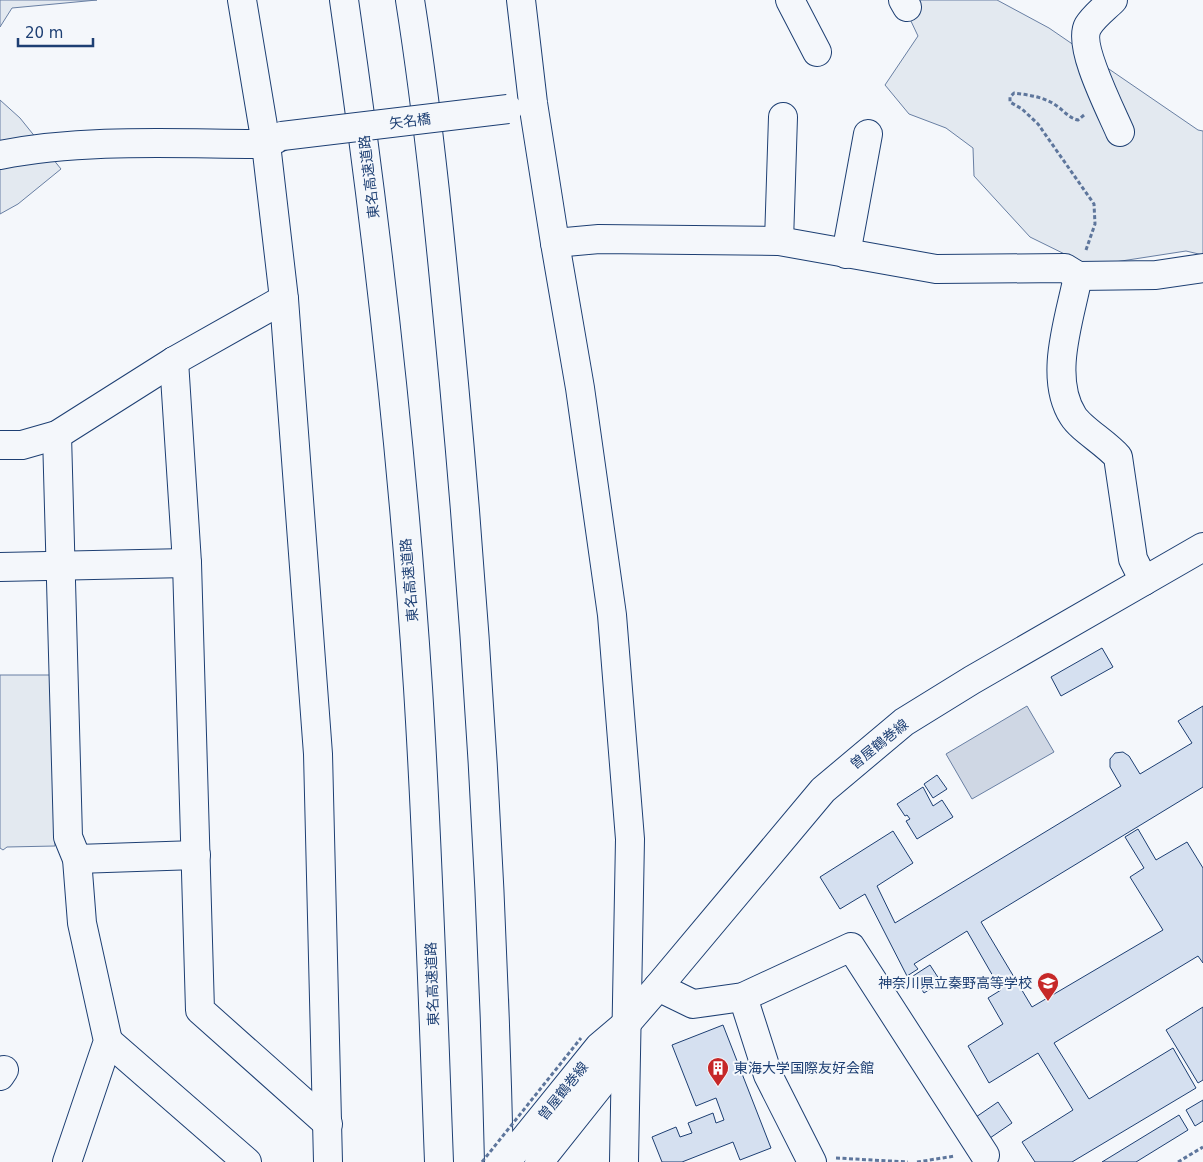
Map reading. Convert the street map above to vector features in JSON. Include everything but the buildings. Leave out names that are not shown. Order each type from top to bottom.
[{"type":"main road","points":[[242,0],[274,140],[318,754],[328,1162]]},
{"type":"main road","name":"東名高速道路","points":[[344,0],[367,159],[394,399],[418,687],[440,1162]]},
{"type":"main road","points":[[410,0],[442,260],[471,566],[485,809],[499,1162]]},
{"type":"main road","points":[[521,0],[521,106],[554,242],[580,388],[612,615],[630,839],[624,1162]]},
{"type":"main road","points":[[790,0],[816,52]]},
{"type":"main road","points":[[1113,0],[1088,26],[1085,39],[1088,54],[1120,132]]},
{"type":"main road","name":"矢名橋","points":[[0,155],[49,148],[122,144],[274,140],[521,106]]},
{"type":"main road","points":[[779,241],[784,118]]},
{"type":"main road","points":[[846,254],[868,134]]},
{"type":"main road","points":[[554,242],[599,239],[779,241],[936,269],[1156,275],[1203,268]]},
{"type":"main road","points":[[1071,272],[1060,367],[1063,394],[1074,417],[1109,446],[1118,457],[1133,559],[1144,581]]},
{"type":"main road","points":[[0,445],[22,445],[57,435],[174,361],[284,299]]},
{"type":"main road","points":[[174,361],[187,563],[200,1010],[328,1124]]},
{"type":"main road","points":[[57,435],[68,837],[77,859],[82,923],[108,1041],[67,1162]]},
{"type":"main road","name":"曽屋鶴巻線","points":[[506,1162],[599,1048],[626,1024],[823,790],[904,722],[972,680],[1203,547]]},
{"type":"main road","points":[[0,567],[187,563]]},
{"type":"main road","points":[[77,859],[196,855]]},
{"type":"main road","points":[[658,987],[693,1004],[743,997],[851,948],[985,1155]]},
{"type":"main road","points":[[743,997],[768,1075],[810,1159]]},
{"type":"main road","name":"曽屋鶴巻線","points":[[539,1162],[609,1074],[626,1024]]},
{"type":"main road","points":[[108,1041],[247,1162]]},
{"type":"path","points":[[1071,272],[1073,264],[1088,248],[1095,224],[1094,204],[1038,124],[1022,109],[1010,102],[1010,97],[1014,93],[1036,96],[1056,105],[1072,118],[1078,120],[1085,113]]},
{"type":"path","points":[[482,1162],[581,1038]]},
{"type":"path","points":[[1178,1162],[1203,1147]]},
{"type":"path","points":[[916,1162],[962,1155],[985,1155]]},
{"type":"path","points":[[810,1159],[908,1162]]},
{"type":"shaded area","points":[[0,0],[97,0],[12,8],[0,27]]},
{"type":"shaded area","points":[[901,0],[997,0],[1049,28],[1198,130],[1203,131],[1203,255],[1186,251],[1089,266],[1030,237],[974,176],[973,148],[946,128],[909,114],[885,85],[918,36]]},
{"type":"shaded area","points":[[0,100],[20,118],[61,169],[18,204],[0,214]]},
{"type":"shaded area","points":[[0,675],[54,675],[55,846],[7,847],[3,850],[0,848]]},
{"type":"shaded area","points":[[1027,706],[1054,752],[972,799],[946,754]]},
{"type":"place","name":"神奈川県立秦野高等学校","points":[[1048,1002]]},
{"type":"place","name":"東海大学国際友好会館","points":[[718,1087]]}]
